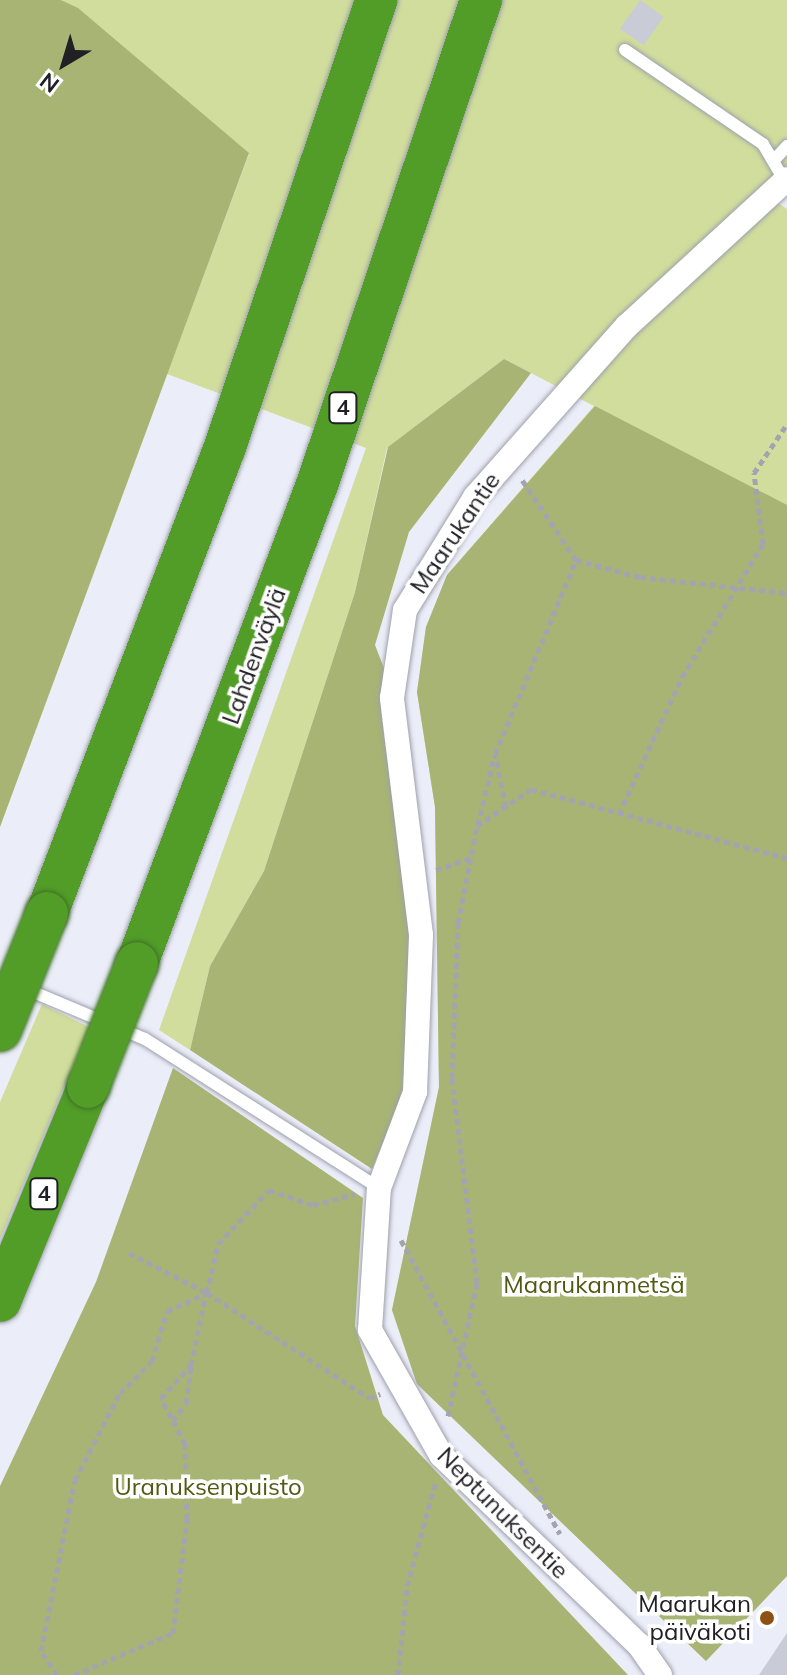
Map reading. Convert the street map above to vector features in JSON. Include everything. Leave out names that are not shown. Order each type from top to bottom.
[{"type":"highway","points":[[0,1030],[225,447],[376,0]]},
{"type":"highway","name":"Lahdenväylä","points":[[0,1301],[137,963],[318,482],[481,0]]},
{"type":"street","name":"Maarukantie","points":[[379,1188],[415,1092],[416,877],[392,698],[405,610],[423,573],[507,456],[627,326],[750,211],[782,172]]},
{"type":"street","name":"Neptunuksentie","points":[[379,1188],[370,1330],[400,1388],[441,1455],[574,1585],[660,1675]]},
{"type":"lane","points":[[625,50],[782,172],[787,146]]},
{"type":"lane","points":[[0,978],[145,1039],[379,1188]]},
{"type":"path","points":[[619,814],[682,677],[743,586],[763,544],[754,473],[787,424]]},
{"type":"path","points":[[507,456],[576,560],[640,577],[787,593]]},
{"type":"path","points":[[398,1675],[407,1586],[441,1455],[477,1283],[452,1078],[458,923],[495,754],[576,560]]},
{"type":"path","points":[[495,754],[506,807]]},
{"type":"path","points":[[477,826],[531,789],[787,858]]},
{"type":"path","points":[[416,877],[471,858]]},
{"type":"path","points":[[173,1421],[186,1403],[191,1365],[218,1244],[269,1190],[313,1205],[379,1188],[460,1354],[509,1429],[560,1535],[574,1585]]},
{"type":"path","points":[[129,1253],[207,1293],[369,1398],[400,1388]]},
{"type":"path","points":[[57,1675],[41,1651],[75,1480],[120,1393],[152,1361],[167,1311],[207,1293]]},
{"type":"path","points":[[74,1675],[173,1633],[187,1519],[185,1444],[161,1398],[191,1365]]},
{"type":"green space","points":[[0,0],[61,0],[78,8],[249,153],[0,827]]},
{"type":"green space","name":"Maarukanmetsä","points":[[62,0],[787,0],[787,176],[772,199],[787,209],[787,1576],[706,1661],[417,1384],[392,1310],[439,1087],[435,807],[417,692],[426,627],[447,575],[594,406],[504,359],[387,448],[355,592],[264,871],[210,966],[190,1050],[159,1030],[366,448],[167,374],[249,154]]},
{"type":"green space","points":[[504,359],[531,373],[409,532],[375,645],[384,668],[381,711],[410,936],[403,1095],[372,1169],[190,1050],[210,966],[264,871],[355,592],[388,447]]},
{"type":"green space","name":"Maarukanmetsä","points":[[595,406],[787,505],[787,1576],[706,1661],[417,1384],[392,1310],[439,1087],[435,807],[417,692],[426,627],[447,575]]},
{"type":"green space","points":[[42,1004],[89,1027],[0,1239],[0,1102]]},
{"type":"green space","name":"Uranuksenpuisto","points":[[173,1068],[363,1198],[355,1326],[383,1415],[628,1675],[0,1675],[0,1486],[96,1282]]},
{"type":"building","points":[[640,0],[664,17],[644,45],[620,29]]},
{"type":"building","points":[[787,1633],[787,1675],[759,1675]]},
{"type":"place","name":"Maarukan päiväkoti","points":[[767,1618]]}]
